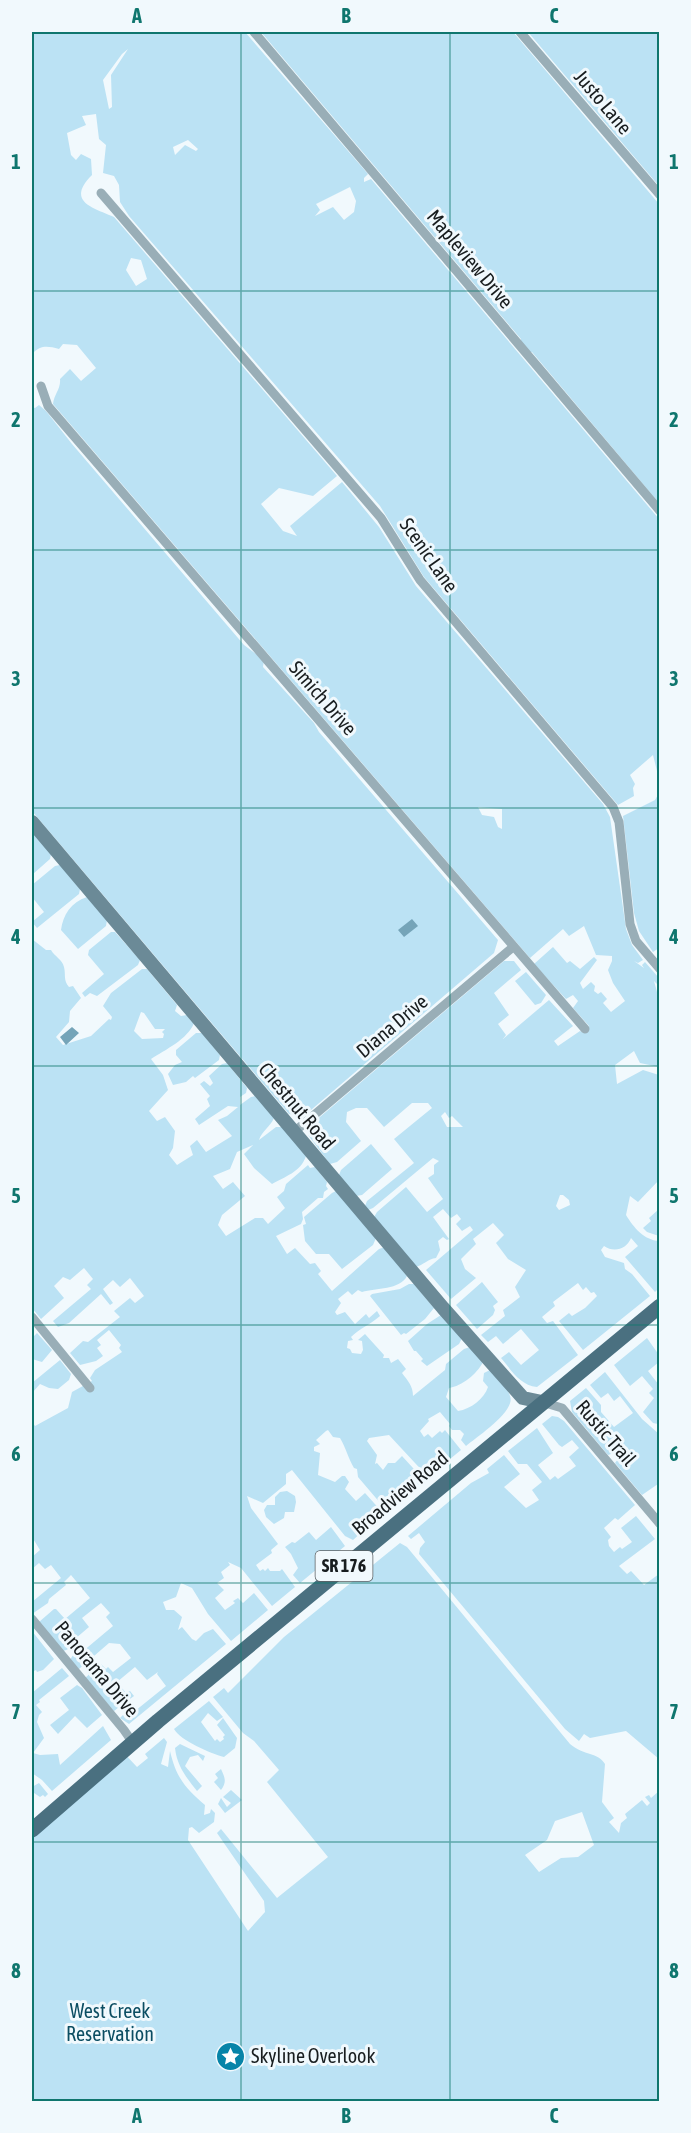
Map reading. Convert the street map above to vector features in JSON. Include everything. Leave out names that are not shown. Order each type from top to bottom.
[{"type":"main road","name":"Broadview Road","points":[[32,1830],[133,1743],[660,1306]]},
{"type":"street","name":"Mapleview Drive","points":[[254,32],[660,511]]},
{"type":"street","name":"Justo Lane","points":[[520,32],[660,195]]},
{"type":"street","name":"Scenic Lane","points":[[101,192],[376,512],[420,580],[613,807],[619,822],[630,924],[636,940],[660,969]]},
{"type":"street","name":"Simich Drive","points":[[41,386],[48,406],[53,412],[585,1029]]},
{"type":"street","name":"Chestnut Road","points":[[32,822],[443,1308],[523,1398],[542,1402]]},
{"type":"street","name":"Diana Drive","points":[[294,1132],[513,947]]},
{"type":"street","points":[[32,1317],[90,1388]]},
{"type":"street","name":"Rustic Trail","points":[[542,1402],[562,1408],[660,1524]]},
{"type":"street","name":"Panorama Drive","points":[[32,1619],[133,1743]]},
{"type":"green space","points":[[32,32],[245,32],[368,174],[364,182],[371,179],[659,519],[659,779],[653,755],[630,775],[635,784],[634,796],[618,805],[424,577],[380,506],[129,216],[120,202],[119,185],[114,176],[103,173],[106,145],[99,139],[96,114],[82,116],[86,125],[67,133],[71,155],[76,160],[81,154],[91,159],[92,175],[84,184],[81,192],[85,203],[114,217],[337,476],[313,496],[279,488],[261,504],[283,531],[297,536],[290,526],[342,482],[379,527],[416,586],[603,804],[610,817],[626,929],[632,945],[643,960],[638,963],[634,961],[644,968],[642,965],[645,962],[659,978],[659,986],[654,981],[659,993],[659,1067],[640,1063],[634,1051],[615,1065],[617,1084],[643,1070],[659,1075],[659,1180],[638,1202],[630,1196],[626,1215],[640,1232],[659,1241],[659,1288],[655,1292],[625,1257],[638,1246],[631,1238],[620,1249],[604,1246],[601,1250],[605,1257],[624,1263],[625,1269],[650,1296],[583,1350],[559,1321],[569,1313],[572,1316],[585,1308],[597,1296],[586,1287],[583,1290],[578,1283],[553,1302],[555,1306],[542,1317],[547,1323],[553,1321],[578,1355],[537,1387],[521,1380],[501,1358],[509,1352],[521,1365],[539,1350],[521,1329],[503,1344],[496,1336],[488,1342],[481,1335],[505,1316],[503,1310],[520,1297],[515,1287],[526,1270],[508,1259],[496,1243],[504,1235],[493,1223],[473,1239],[476,1244],[461,1259],[465,1269],[476,1278],[451,1299],[426,1270],[473,1230],[470,1226],[462,1231],[456,1224],[461,1219],[457,1214],[451,1218],[443,1209],[433,1217],[449,1239],[443,1237],[438,1241],[440,1250],[436,1258],[416,1267],[374,1217],[406,1187],[427,1212],[443,1199],[428,1178],[434,1174],[434,1165],[439,1161],[433,1158],[373,1208],[368,1210],[365,1206],[367,1201],[414,1163],[394,1139],[432,1108],[428,1103],[412,1103],[384,1127],[367,1108],[356,1108],[347,1112],[346,1122],[361,1141],[337,1162],[330,1164],[308,1135],[314,1122],[504,961],[514,961],[521,970],[494,993],[509,1015],[498,1024],[506,1035],[503,1039],[549,1000],[573,1026],[554,1041],[558,1046],[580,1031],[584,1033],[589,1026],[573,1008],[578,1001],[573,995],[566,999],[534,964],[553,947],[567,963],[570,961],[580,969],[594,957],[597,960],[580,983],[583,989],[591,982],[595,986],[594,991],[598,994],[601,992],[607,999],[603,1003],[611,1012],[625,1001],[613,983],[608,970],[612,956],[596,955],[584,926],[569,936],[563,929],[530,958],[53,404],[60,379],[70,369],[81,381],[96,368],[77,345],[63,344],[59,349],[44,347],[32,354]],"holes":[[[128,49],[111,75],[112,107],[109,109],[103,80]],[[188,140],[198,149],[196,151],[185,145],[175,155],[173,147]],[[350,187],[356,201],[354,212],[344,220],[333,207],[315,216],[320,210],[316,204]],[[131,258],[141,260],[147,279],[136,286],[126,270]],[[478,807],[502,809],[502,829],[498,827],[494,817],[482,815]],[[445,1112],[449,1118],[452,1116],[463,1127],[447,1127],[441,1116]],[[560,1195],[563,1195],[569,1200],[570,1205],[559,1210],[556,1206]]]},
{"type":"green space","points":[[261,32],[513,32],[659,204],[659,503],[532,352],[527,352],[520,342],[521,339]]},
{"type":"green space","points":[[528,32],[659,32],[659,186]]},
{"type":"green space","points":[[39,405],[244,645],[264,660],[263,667],[314,723],[319,732],[498,940],[494,953],[304,1116],[289,1114],[32,811],[32,407]]},
{"type":"green space","points":[[659,793],[660,950],[659,948],[653,952],[639,931],[634,913],[623,816],[655,800]]},
{"type":"green space","points":[[32,831],[51,854],[50,859],[33,874]]},
{"type":"green space","points":[[60,865],[80,889],[79,894],[37,928],[32,922],[44,912],[32,897],[32,885],[55,866]]},
{"type":"green space","points":[[87,897],[107,920],[106,926],[78,949],[61,930],[69,910],[76,902]]},
{"type":"green space","points":[[111,932],[115,932],[140,960],[138,965],[97,996],[90,993],[85,997],[82,993],[104,974],[88,955],[89,950]]},
{"type":"green space","points":[[32,939],[46,950],[51,950],[60,960],[64,967],[67,984],[69,987],[73,986],[81,998],[70,1011],[69,1022],[56,1037],[63,1045],[91,1036],[109,1019],[111,1020],[112,1017],[103,1006],[111,993],[142,969],[147,969],[177,1005],[175,1011],[181,1016],[187,1015],[194,1023],[187,1034],[151,1059],[163,1075],[168,1090],[149,1111],[157,1121],[165,1117],[175,1131],[173,1148],[169,1155],[177,1165],[193,1155],[190,1146],[197,1140],[206,1152],[232,1136],[218,1120],[238,1107],[228,1106],[199,1125],[195,1119],[210,1106],[207,1099],[210,1096],[200,1084],[204,1081],[210,1086],[213,1083],[209,1076],[222,1064],[227,1063],[247,1088],[246,1093],[240,1097],[240,1105],[256,1096],[274,1118],[259,1140],[276,1127],[282,1127],[306,1156],[304,1162],[296,1170],[272,1184],[254,1168],[244,1154],[253,1145],[237,1152],[230,1169],[213,1176],[223,1189],[233,1182],[245,1196],[222,1215],[218,1225],[226,1236],[255,1218],[263,1218],[268,1224],[285,1208],[277,1197],[284,1191],[286,1184],[308,1165],[310,1168],[315,1167],[327,1182],[328,1189],[324,1192],[323,1198],[318,1198],[302,1212],[301,1224],[276,1236],[287,1254],[295,1248],[310,1264],[315,1263],[321,1271],[318,1274],[332,1291],[379,1249],[385,1247],[407,1276],[404,1281],[393,1286],[362,1292],[358,1290],[352,1295],[348,1291],[338,1299],[341,1303],[335,1312],[337,1315],[345,1312],[355,1324],[366,1314],[369,1318],[377,1311],[380,1316],[351,1337],[353,1340],[348,1341],[347,1348],[352,1353],[361,1354],[362,1341],[358,1340],[365,1334],[384,1355],[383,1358],[389,1358],[391,1363],[398,1359],[406,1369],[402,1373],[411,1386],[413,1396],[445,1370],[446,1364],[464,1349],[470,1347],[483,1362],[469,1379],[449,1388],[446,1397],[458,1411],[472,1406],[488,1387],[483,1381],[484,1373],[490,1370],[507,1389],[510,1402],[495,1423],[466,1446],[461,1440],[464,1434],[460,1430],[452,1430],[440,1412],[428,1419],[429,1421],[420,1431],[424,1437],[428,1434],[432,1438],[445,1430],[461,1450],[428,1477],[389,1435],[369,1438],[367,1441],[377,1455],[375,1464],[377,1463],[383,1470],[388,1463],[395,1463],[402,1456],[424,1480],[387,1511],[358,1477],[357,1469],[354,1468],[340,1438],[333,1437],[328,1430],[326,1431],[316,1440],[320,1444],[314,1447],[314,1451],[320,1453],[318,1475],[335,1482],[345,1476],[349,1482],[345,1489],[356,1501],[365,1493],[383,1513],[353,1540],[345,1536],[292,1470],[286,1474],[286,1484],[263,1503],[247,1496],[251,1508],[278,1544],[271,1550],[272,1553],[256,1565],[260,1571],[268,1568],[270,1571],[282,1569],[295,1587],[272,1606],[241,1568],[228,1562],[230,1565],[221,1572],[224,1578],[217,1583],[224,1590],[215,1598],[225,1610],[238,1598],[243,1603],[254,1593],[268,1610],[231,1641],[208,1614],[192,1588],[181,1583],[176,1597],[163,1602],[166,1610],[174,1610],[182,1617],[178,1630],[182,1627],[196,1641],[204,1633],[213,1629],[226,1644],[129,1724],[120,1718],[124,1714],[135,1711],[166,1686],[157,1674],[158,1672],[147,1680],[135,1667],[117,1682],[126,1693],[130,1691],[134,1696],[114,1711],[85,1678],[101,1664],[113,1672],[131,1658],[120,1644],[109,1643],[79,1669],[70,1660],[73,1655],[82,1652],[113,1626],[106,1617],[110,1613],[101,1603],[82,1618],[89,1627],[69,1644],[69,1649],[63,1651],[39,1622],[54,1609],[65,1619],[90,1598],[71,1575],[64,1582],[66,1585],[49,1599],[48,1603],[32,1614],[32,1602],[61,1578],[51,1565],[45,1569],[39,1563],[32,1569],[32,1557],[40,1550],[32,1537],[32,1422],[35,1426],[68,1408],[72,1392],[92,1381],[90,1378],[95,1370],[122,1352],[119,1348],[121,1345],[109,1330],[97,1340],[101,1345],[97,1348],[103,1356],[96,1361],[80,1365],[70,1353],[83,1341],[88,1342],[120,1317],[114,1311],[130,1298],[135,1303],[144,1296],[130,1278],[120,1287],[113,1280],[103,1289],[113,1303],[110,1305],[101,1294],[69,1323],[58,1327],[53,1321],[91,1289],[87,1285],[93,1279],[84,1268],[70,1280],[63,1277],[54,1286],[64,1298],[41,1319],[32,1308]],"holes":[[[141,1012],[155,1029],[165,1029],[162,1032],[163,1038],[142,1039],[134,1031]]]},
{"type":"green space","points":[[526,972],[546,995],[541,1003],[535,1005],[515,981]]},
{"type":"green space","points":[[196,1033],[202,1033],[220,1055],[219,1060],[195,1078],[193,1076],[186,1082],[173,1085],[168,1074],[175,1065],[182,1062],[176,1055],[176,1050]]},
{"type":"green space","points":[[371,1144],[392,1169],[362,1195],[356,1196],[339,1175],[341,1170]]},
{"type":"green space","points":[[336,1191],[376,1238],[373,1245],[342,1269],[329,1254],[316,1254],[305,1241],[303,1225],[306,1224],[304,1217]]},
{"type":"green space","points":[[659,1209],[659,1236],[643,1228],[651,1221],[649,1218]]},
{"type":"green space","points":[[482,1282],[498,1302],[493,1306],[495,1310],[493,1315],[477,1329],[456,1305]]},
{"type":"green space","points":[[414,1284],[434,1308],[425,1319],[406,1334],[401,1335],[370,1296],[400,1289]]},
{"type":"green space","points":[[441,1315],[462,1338],[459,1344],[427,1366],[408,1341]]},
{"type":"green space","points":[[37,1333],[52,1350],[42,1362],[32,1359],[32,1338]]},
{"type":"green space","points":[[647,1338],[659,1355],[659,1362],[648,1371],[659,1385],[658,1424],[653,1423],[643,1412],[654,1398],[649,1393],[653,1389],[642,1376],[630,1386],[614,1365]]},
{"type":"green space","points":[[60,1360],[71,1374],[69,1380],[58,1389],[40,1384],[32,1393],[32,1383]]},
{"type":"green space","points":[[605,1372],[642,1419],[659,1434],[658,1484],[642,1495],[615,1463],[618,1459],[614,1453],[608,1455],[572,1412],[570,1401],[586,1388],[601,1405],[601,1412],[614,1427],[633,1413],[620,1396],[614,1401],[608,1393],[601,1398],[590,1385]]},
{"type":"green space","points":[[552,1416],[564,1421],[635,1505],[618,1520],[615,1518],[604,1528],[611,1537],[608,1540],[609,1546],[614,1552],[632,1542],[621,1528],[636,1516],[655,1539],[619,1566],[627,1574],[631,1571],[644,1585],[659,1574],[659,1759],[626,1731],[590,1738],[584,1734],[579,1741],[565,1729],[419,1554],[425,1542],[419,1533],[411,1539],[408,1536],[471,1483],[489,1473],[487,1469],[504,1455],[520,1474],[504,1487],[526,1508],[539,1500],[532,1490],[542,1482],[527,1464],[518,1464],[508,1451],[537,1428],[553,1453],[538,1465],[550,1480],[555,1476],[558,1479],[576,1466],[569,1457],[579,1448],[572,1440],[562,1447],[542,1424]]},
{"type":"green space","points":[[287,1491],[295,1496],[294,1512],[285,1512],[284,1518],[274,1524],[266,1517],[264,1510],[267,1505],[275,1505],[275,1497],[280,1492]]},
{"type":"green space","points":[[331,1527],[345,1546],[300,1583],[293,1575],[298,1568],[285,1547],[292,1542],[295,1543],[309,1532],[316,1540]]},
{"type":"green space","name":"West Creek Reservation","points":[[400,1543],[407,1547],[570,1744],[602,1760],[605,1764],[602,1802],[614,1818],[609,1822],[619,1833],[621,1823],[627,1818],[625,1814],[642,1800],[647,1806],[650,1803],[645,1797],[649,1795],[651,1798],[659,1791],[659,2101],[32,2102],[32,1827],[122,1751],[137,1767],[148,1758],[145,1754],[164,1738],[167,1742],[161,1764],[168,1767],[170,1751],[182,1781],[205,1805],[204,1815],[210,1813],[211,1809],[215,1813],[214,1822],[199,1833],[192,1827],[189,1828],[188,1840],[248,1931],[265,1912],[264,1901],[217,1833],[221,1829],[277,1898],[328,1857],[267,1782],[279,1770],[254,1741],[243,1733],[213,1697],[224,1688],[228,1693],[284,1637]],"holes":[[[582,1812],[594,1845],[578,1857],[561,1858],[539,1872],[525,1855],[547,1840],[555,1821]]]},
{"type":"green space","points":[[32,1631],[54,1659],[43,1670],[37,1672],[36,1670],[32,1672]]},
{"type":"green space","points":[[62,1668],[69,1676],[36,1705],[42,1712],[37,1722],[44,1738],[33,1753],[58,1754],[60,1765],[103,1726],[111,1740],[52,1791],[32,1773],[32,1693]]},
{"type":"green space","points":[[77,1685],[82,1688],[102,1715],[87,1728],[75,1716],[58,1734],[50,1725],[69,1710],[60,1698]]},
{"type":"green space","points":[[209,1701],[223,1717],[217,1721],[208,1713],[201,1722],[215,1741],[217,1739],[220,1742],[224,1739],[225,1735],[217,1725],[223,1718],[237,1738],[235,1748],[224,1757],[189,1742],[174,1729]]},
{"type":"green space","points":[[180,1744],[205,1756],[203,1761],[198,1755],[190,1757],[185,1766],[202,1786],[197,1791],[180,1766],[175,1748]]},
{"type":"green space","points":[[221,1769],[225,1780],[221,1790],[214,1782],[218,1778],[215,1774]]},
{"type":"green space","points":[[39,1783],[48,1794],[45,1797],[34,1793],[32,1795],[32,1787]]},
{"type":"green space","points":[[231,1790],[242,1800],[225,1813],[218,1804],[221,1798],[227,1807],[231,1803],[223,1797]]},
{"type":"shaded area","points":[[412,919],[418,926],[404,937],[398,930]]},
{"type":"shaded area","points":[[72,1027],[79,1033],[66,1045],[60,1037]]},
{"type":"place","name":"Skyline Overlook","points":[[230,2056]]}]
